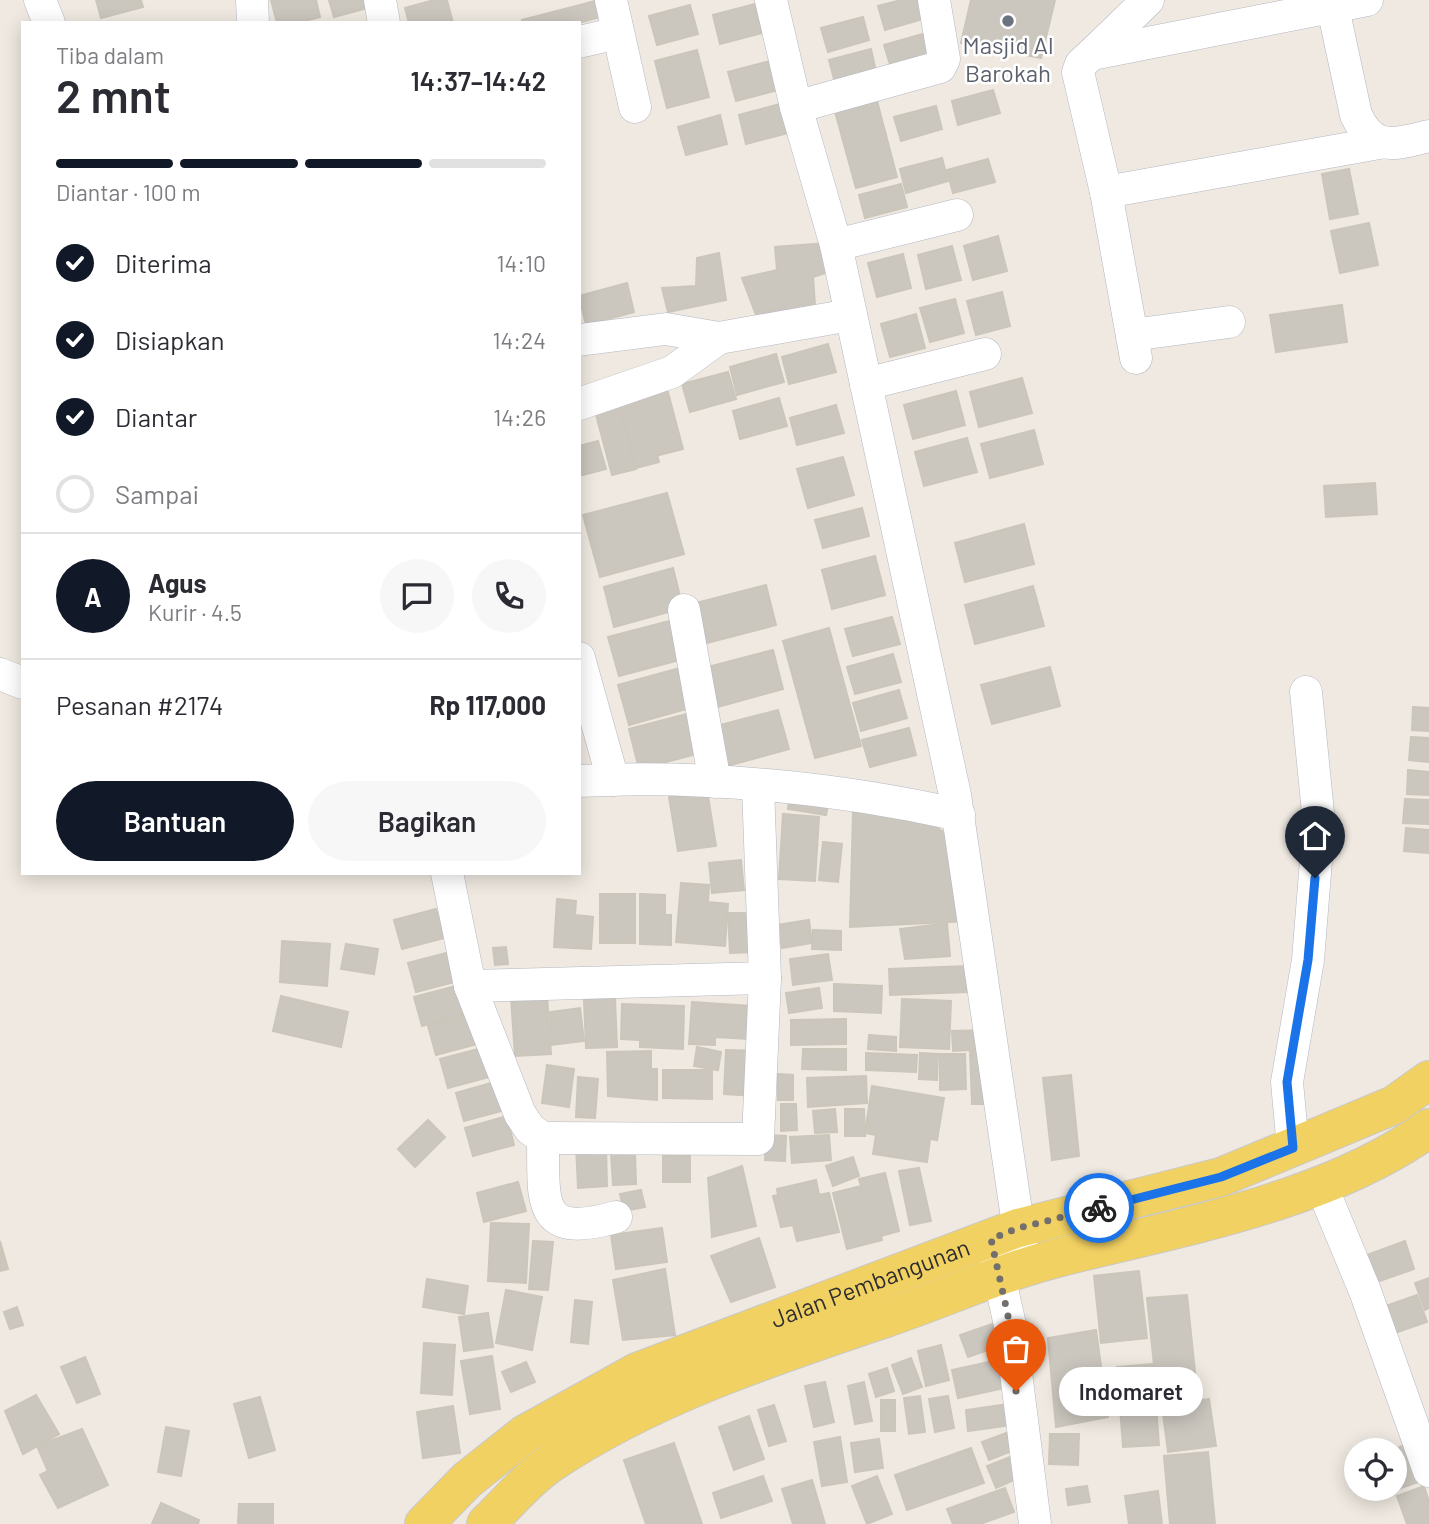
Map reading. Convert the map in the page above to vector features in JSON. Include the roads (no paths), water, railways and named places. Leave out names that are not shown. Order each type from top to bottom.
[{"type":"main road","name":"Jalan Pembangunan","points":[[424,1524],[467,1480],[525,1434],[638,1372],[1005,1233],[1221,1177],[1394,1105],[1429,1080]]},
{"type":"main road","name":"Jalan Pembangunan","points":[[486,1524],[549,1464],[649,1406],[813,1341],[1011,1271],[1214,1218],[1321,1185],[1413,1139],[1429,1128]]},
{"type":"main road","points":[[1201,1181],[1214,1218]]},
{"type":"street","points":[[40,0],[48,21]]},
{"type":"street","points":[[253,0],[253,21]]},
{"type":"street","points":[[380,0],[384,21]]},
{"type":"street","points":[[611,0],[635,107]]},
{"type":"street","points":[[771,0],[796,107],[836,245],[959,815],[1011,1271],[1010,1325],[1035,1524]]},
{"type":"street","points":[[796,107],[940,67],[944,58],[934,0]]},
{"type":"street","points":[[1148,0],[1081,64],[1079,72],[1106,192],[1134,346],[1229,322]]},
{"type":"street","points":[[1092,54],[1313,7],[1367,0]]},
{"type":"street","points":[[1313,7],[1363,131],[1379,143]]},
{"type":"street","points":[[581,42],[618,33]]},
{"type":"street","points":[[1106,192],[1429,136]]},
{"type":"street","points":[[836,245],[957,215]]},
{"type":"street","points":[[581,340],[666,329],[719,338],[850,315]]},
{"type":"street","points":[[581,403],[672,372],[719,338]]},
{"type":"street","points":[[866,384],[985,355]]},
{"type":"street","points":[[684,610],[715,782]]},
{"type":"street","points":[[581,665],[612,780]]},
{"type":"street","points":[[0,674],[21,682]]},
{"type":"street","points":[[1293,1148],[1287,1082],[1308,960],[1319,823],[1306,692]]},
{"type":"street","points":[[581,782],[715,782],[903,802],[959,815]]},
{"type":"street","points":[[447,875],[470,986],[520,1114],[530,1129],[543,1138],[758,1139],[765,978],[758,786]]},
{"type":"street","points":[[470,986],[765,978]]},
{"type":"street","points":[[543,1138],[544,1202],[553,1216],[572,1224],[588,1225],[616,1217]]},
{"type":"street","points":[[1321,1185],[1365,1291],[1429,1471]]},
{"type":"place","name":"Masjid Al Barokah","points":[[1008,21]]},
{"type":"place","name":"Indomaret","points":[[1016,1391]]}]
